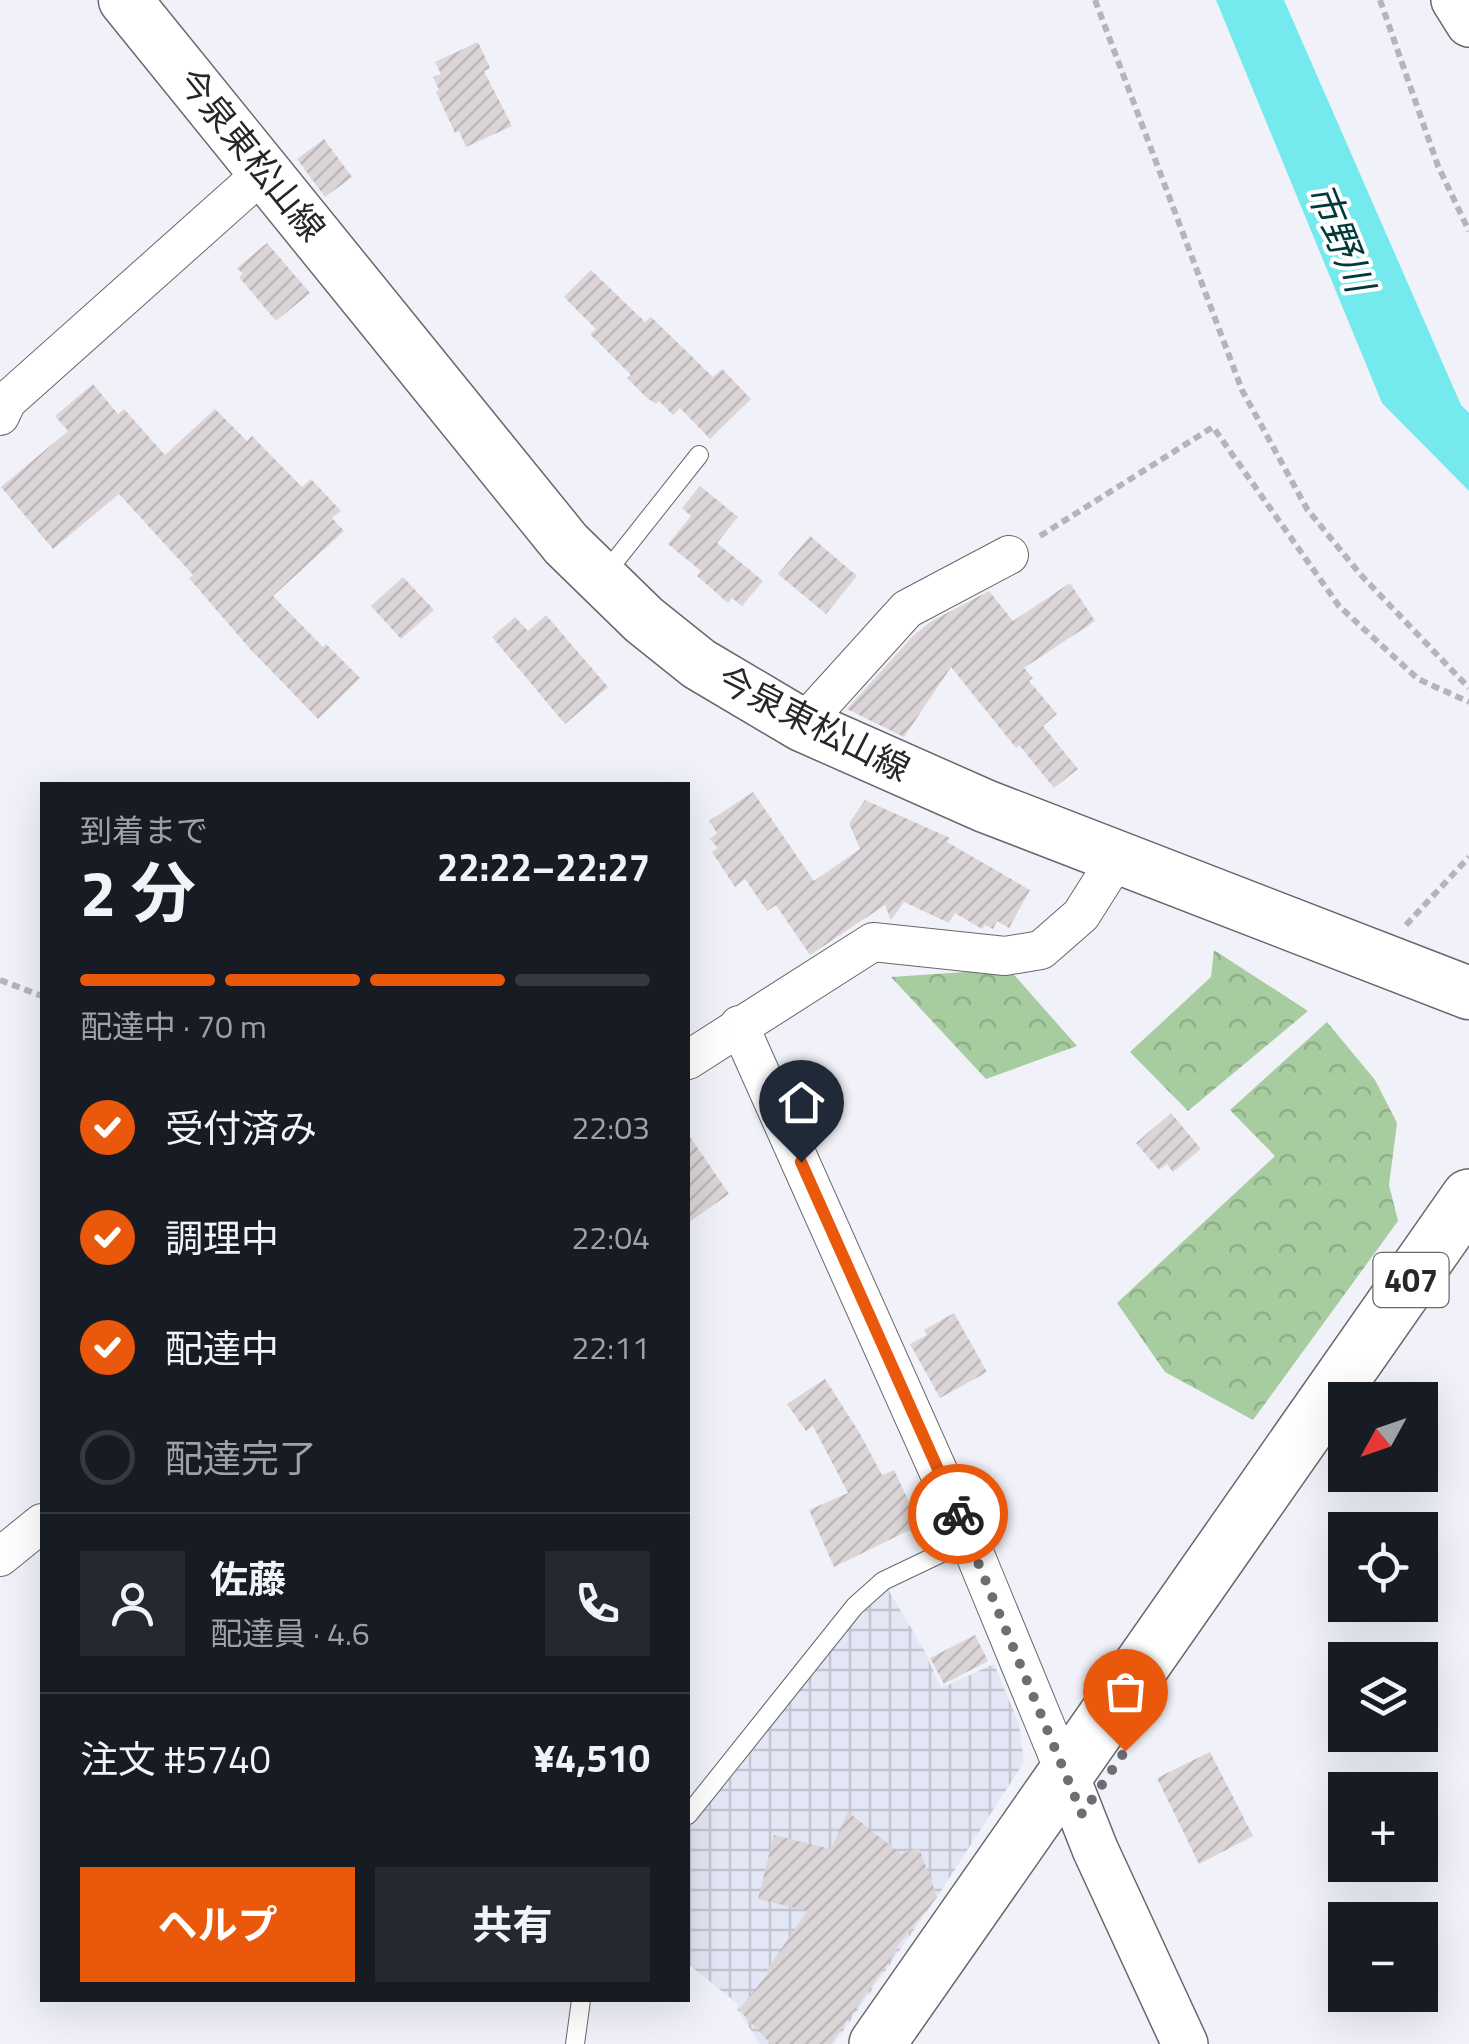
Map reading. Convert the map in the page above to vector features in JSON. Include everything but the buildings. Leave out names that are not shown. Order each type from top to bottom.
[{"type":"highway","name":"407","points":[[922,2044],[1073,1794],[1469,1196]]},
{"type":"highway","name":"407","points":[[1382,1382],[1469,1257]]},
{"type":"highway","name":"407","points":[[877,2044],[1328,1458]]},
{"type":"main road","name":"今泉東松山線","points":[[125,0],[566,544],[600,579],[700,664],[802,725],[985,806],[1469,993]]},
{"type":"street","points":[[1454,0],[1469,24]]},
{"type":"street","points":[[2,404],[265,170]]},
{"type":"street","points":[[802,725],[906,609],[1009,555]]},
{"type":"street","points":[[690,1059],[873,942],[1005,956],[1040,950],[1081,915],[1117,858]]},
{"type":"street","points":[[740,1025],[970,1540],[1073,1794],[1185,2044]]},
{"type":"street","points":[[0,1557],[40,1525]]},
{"type":"lane","points":[[600,579],[699,455]]},
{"type":"lane","points":[[690,1812],[855,1606],[883,1580],[970,1540]]},
{"type":"lane","points":[[575,2044],[580,2002]]},
{"type":"path","points":[[1095,0],[1242,390],[1307,509],[1360,574],[1469,688]]},
{"type":"path","points":[[1380,0],[1438,166],[1469,231]]},
{"type":"path","points":[[1009,555],[1213,427],[1339,606],[1418,679],[1469,702]]},
{"type":"path","points":[[1387,961],[1408,922],[1469,858]]},
{"type":"path","points":[[0,980],[40,995]]},
{"type":"shaded area","points":[[888,1589],[941,1688],[994,1664],[1019,1724],[1024,1762],[939,1894],[834,2044],[760,2044],[737,2009],[739,2005],[690,1966],[690,1823],[861,1612]]},
{"type":"green space","points":[[1214,950],[1308,1011],[1188,1111],[1130,1052],[1211,977]]},
{"type":"green space","points":[[1009,969],[1077,1046],[986,1079],[891,977]]},
{"type":"green space","points":[[1327,1022],[1375,1080],[1397,1123],[1389,1185],[1398,1221],[1253,1420],[1165,1372],[1117,1303],[1275,1156],[1230,1110]]},
{"type":"water","name":"市野川","points":[[1216,0],[1284,0],[1461,405],[1469,413],[1469,491],[1382,403]]},
{"type":"way so far","points":[[958,1514],[1082,1814],[1125,1751]]},
{"type":"route","points":[[801,1162],[958,1514]]}]
